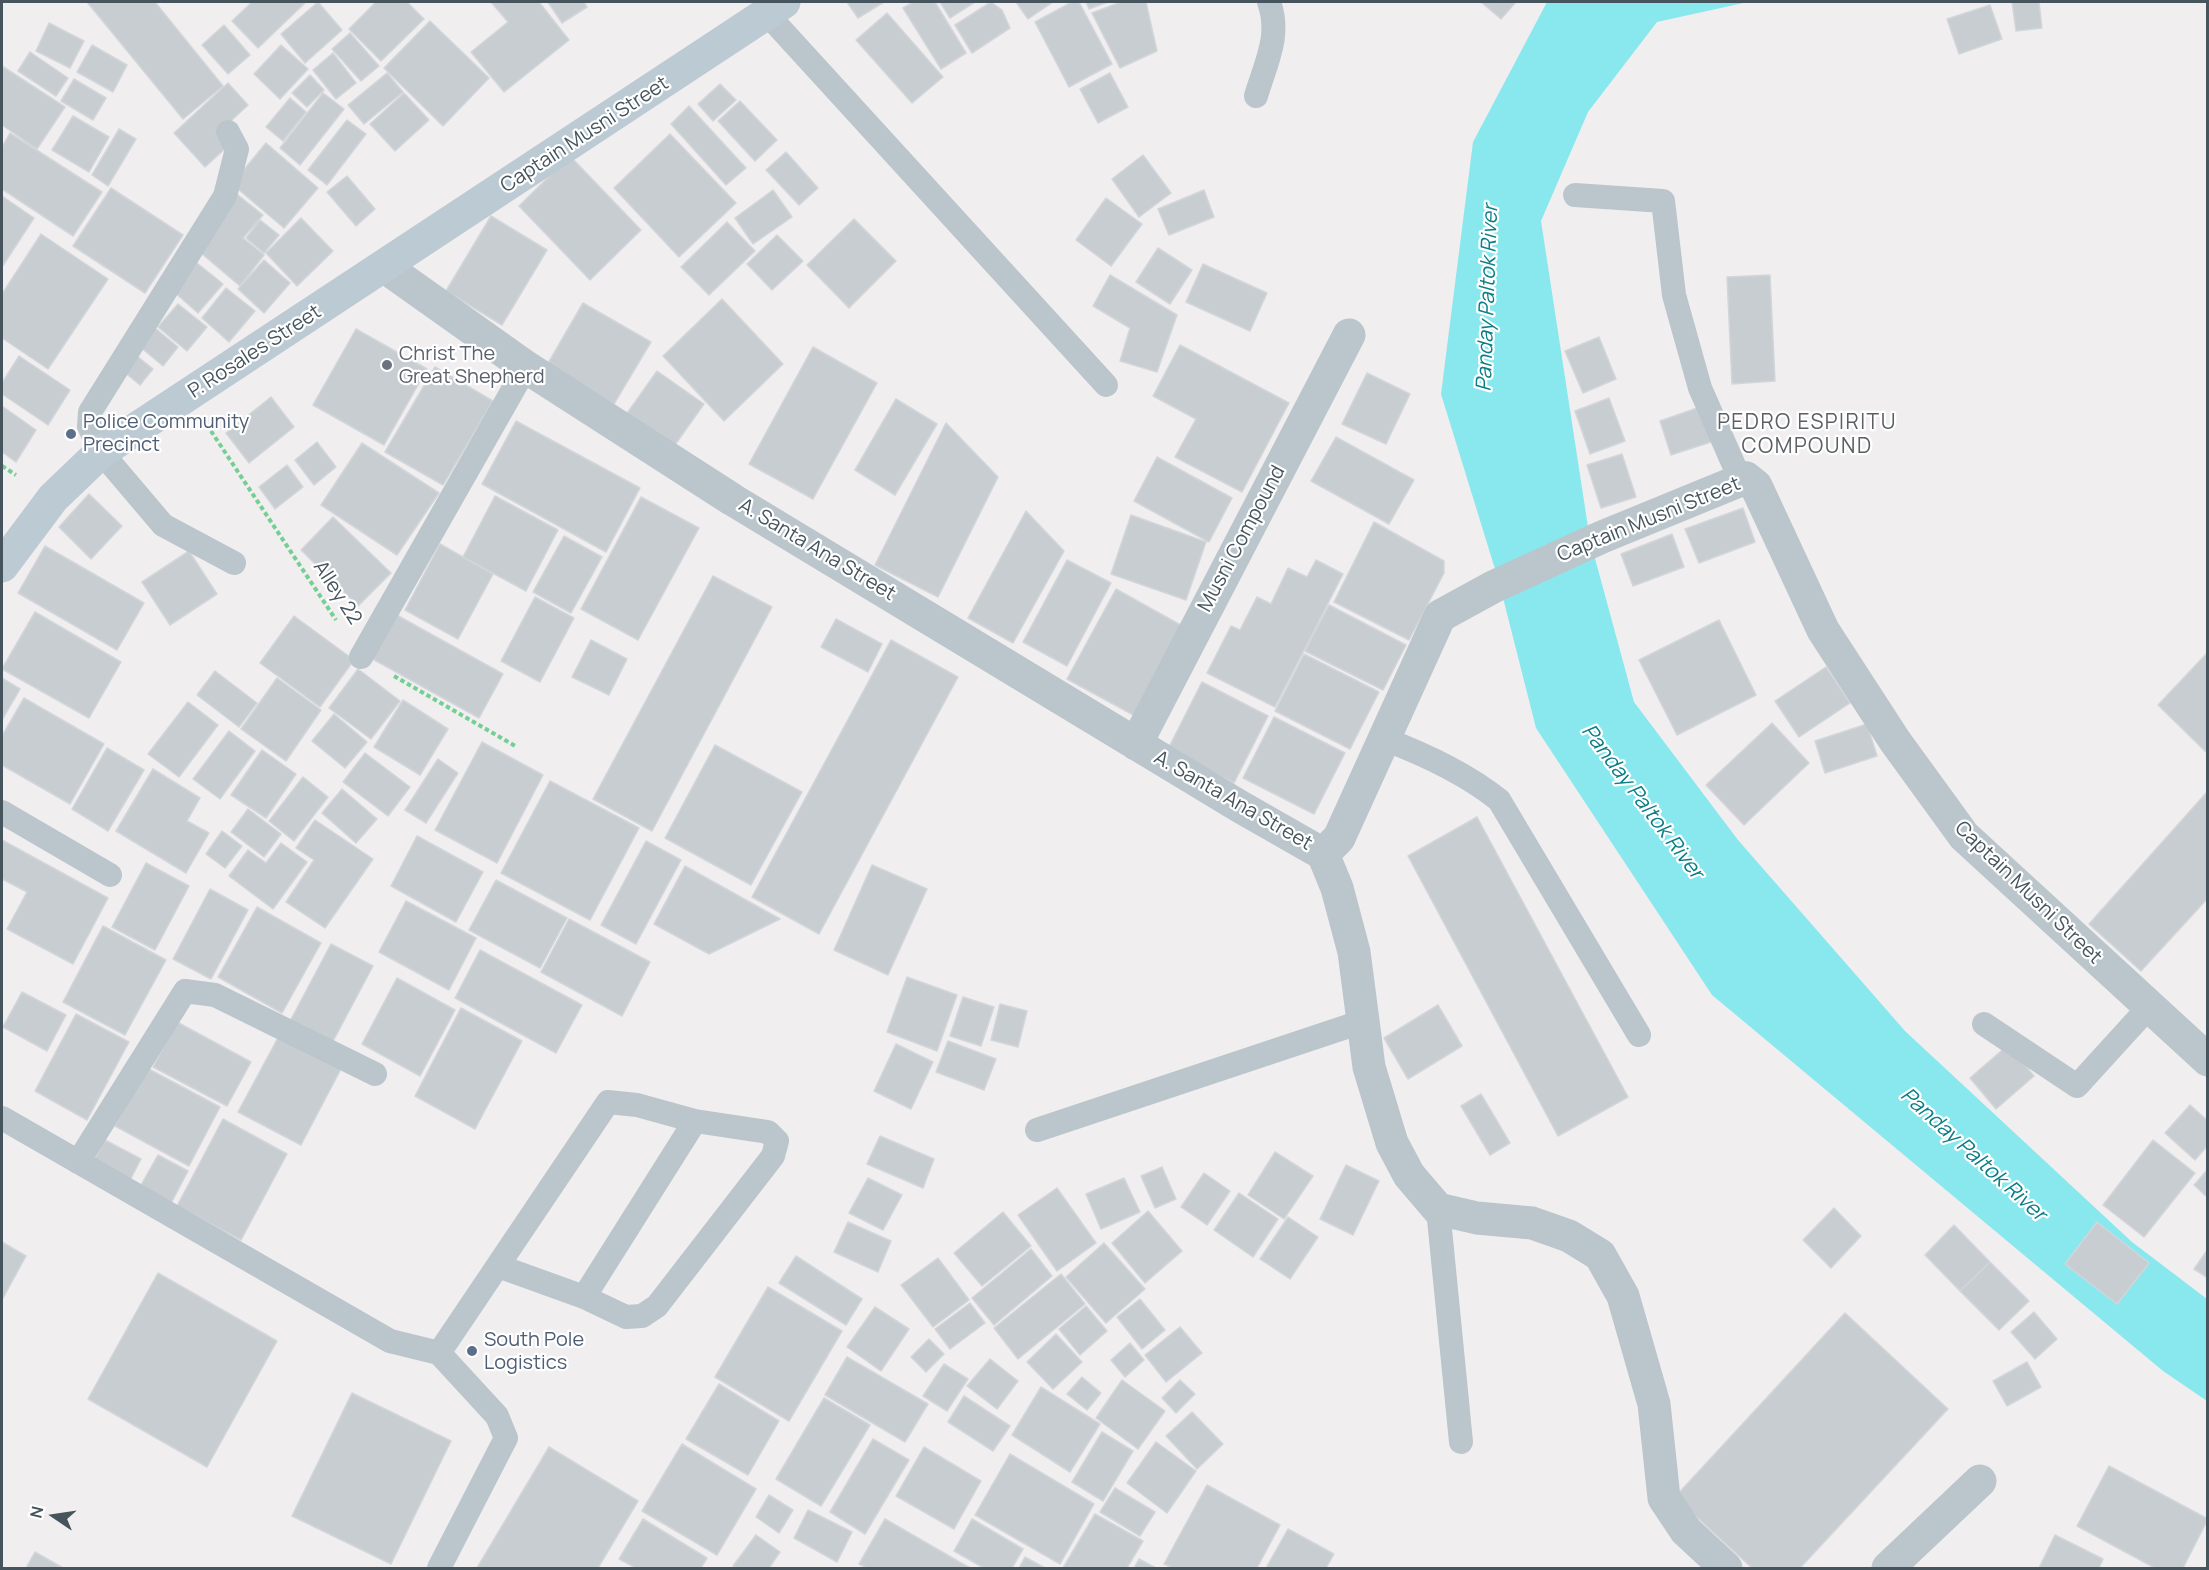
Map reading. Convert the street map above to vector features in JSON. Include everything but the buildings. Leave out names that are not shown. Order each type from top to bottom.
[{"type":"street","name":"Captain Musni Street","points":[[385,267],[776,8]]},
{"type":"street","name":"A. Santa Ana Street","points":[[385,267],[526,367],[733,500],[1136,744],[1323,854],[1337,888],[1354,952],[1369,1067],[1392,1143],[1409,1175],[1438,1209]]},
{"type":"street","name":"P. Rosales Street","points":[[2,566],[53,498],[101,452],[385,267]]},
{"type":"street","name":"Musni Compound","points":[[1136,744],[1349,335]]},
{"type":"street","name":"Captain Musni Street","points":[[1323,854],[1339,838],[1436,622],[1445,612],[1493,587],[1602,537],[1740,478],[1746,478],[1756,486],[1822,630],[1896,741],[1964,836],[2208,1060]]},
{"type":"street","points":[[1438,1209],[1478,1218],[1532,1222],[1569,1236],[1600,1255],[1623,1296],[1654,1404],[1664,1498],[1686,1531],[1726,1569]]},
{"type":"street","points":[[1888,1569],[1980,1481]]},
{"type":"lane","points":[[1256,96],[1274,33],[1275,20],[1269,2]]},
{"type":"lane","points":[[776,8],[1106,385]]},
{"type":"lane","points":[[228,132],[237,149],[225,196],[90,412],[89,426],[101,452],[163,525],[234,563]]},
{"type":"lane","points":[[1575,195],[1663,201],[1674,295],[1700,388],[1740,478]]},
{"type":"lane","points":[[361,657],[526,367]]},
{"type":"lane","points":[[1384,739],[1413,750],[1480,785],[1499,800],[1639,1035]]},
{"type":"lane","points":[[2,812],[110,875]]},
{"type":"lane","points":[[78,1162],[185,990],[215,995],[375,1074]]},
{"type":"lane","points":[[1984,1024],[2077,1086],[2149,1007]]},
{"type":"lane","points":[[1037,1130],[1364,1021]]},
{"type":"lane","points":[[439,1353],[608,1102],[637,1105],[695,1121],[768,1132],[777,1141],[773,1156],[657,1306],[642,1316],[626,1317],[584,1297],[498,1266]]},
{"type":"lane","points":[[2,1118],[390,1341],[439,1353],[497,1416],[506,1438],[439,1569]]},
{"type":"lane","points":[[584,1297],[695,1121]]},
{"type":"lane","points":[[1438,1209],[1461,1442]]},
{"type":"path","name":"Alley 22","points":[[188,395],[361,657],[517,747]]},
{"type":"water","name":"Panday Paltok River","points":[[1547,2],[1748,2],[1657,22],[1588,112],[1541,221],[1590,540],[1634,702],[1738,840],[1905,1031],[2132,1242],[2207,1299],[2207,1401],[2163,1371],[1712,995],[1536,728],[1499,582],[1441,394],[1473,142]]},
{"type":"place","name":"Christ The Great Shepherd","points":[[387,365]]},
{"type":"place","name":"Police Community Precinct","points":[[71,434]]},
{"type":"place","name":"South Pole Logistics","points":[[472,1351]]},
{"type":"district","name":"PEDRO ESPIRITU COMPOUND","points":[[1807,435]]}]
